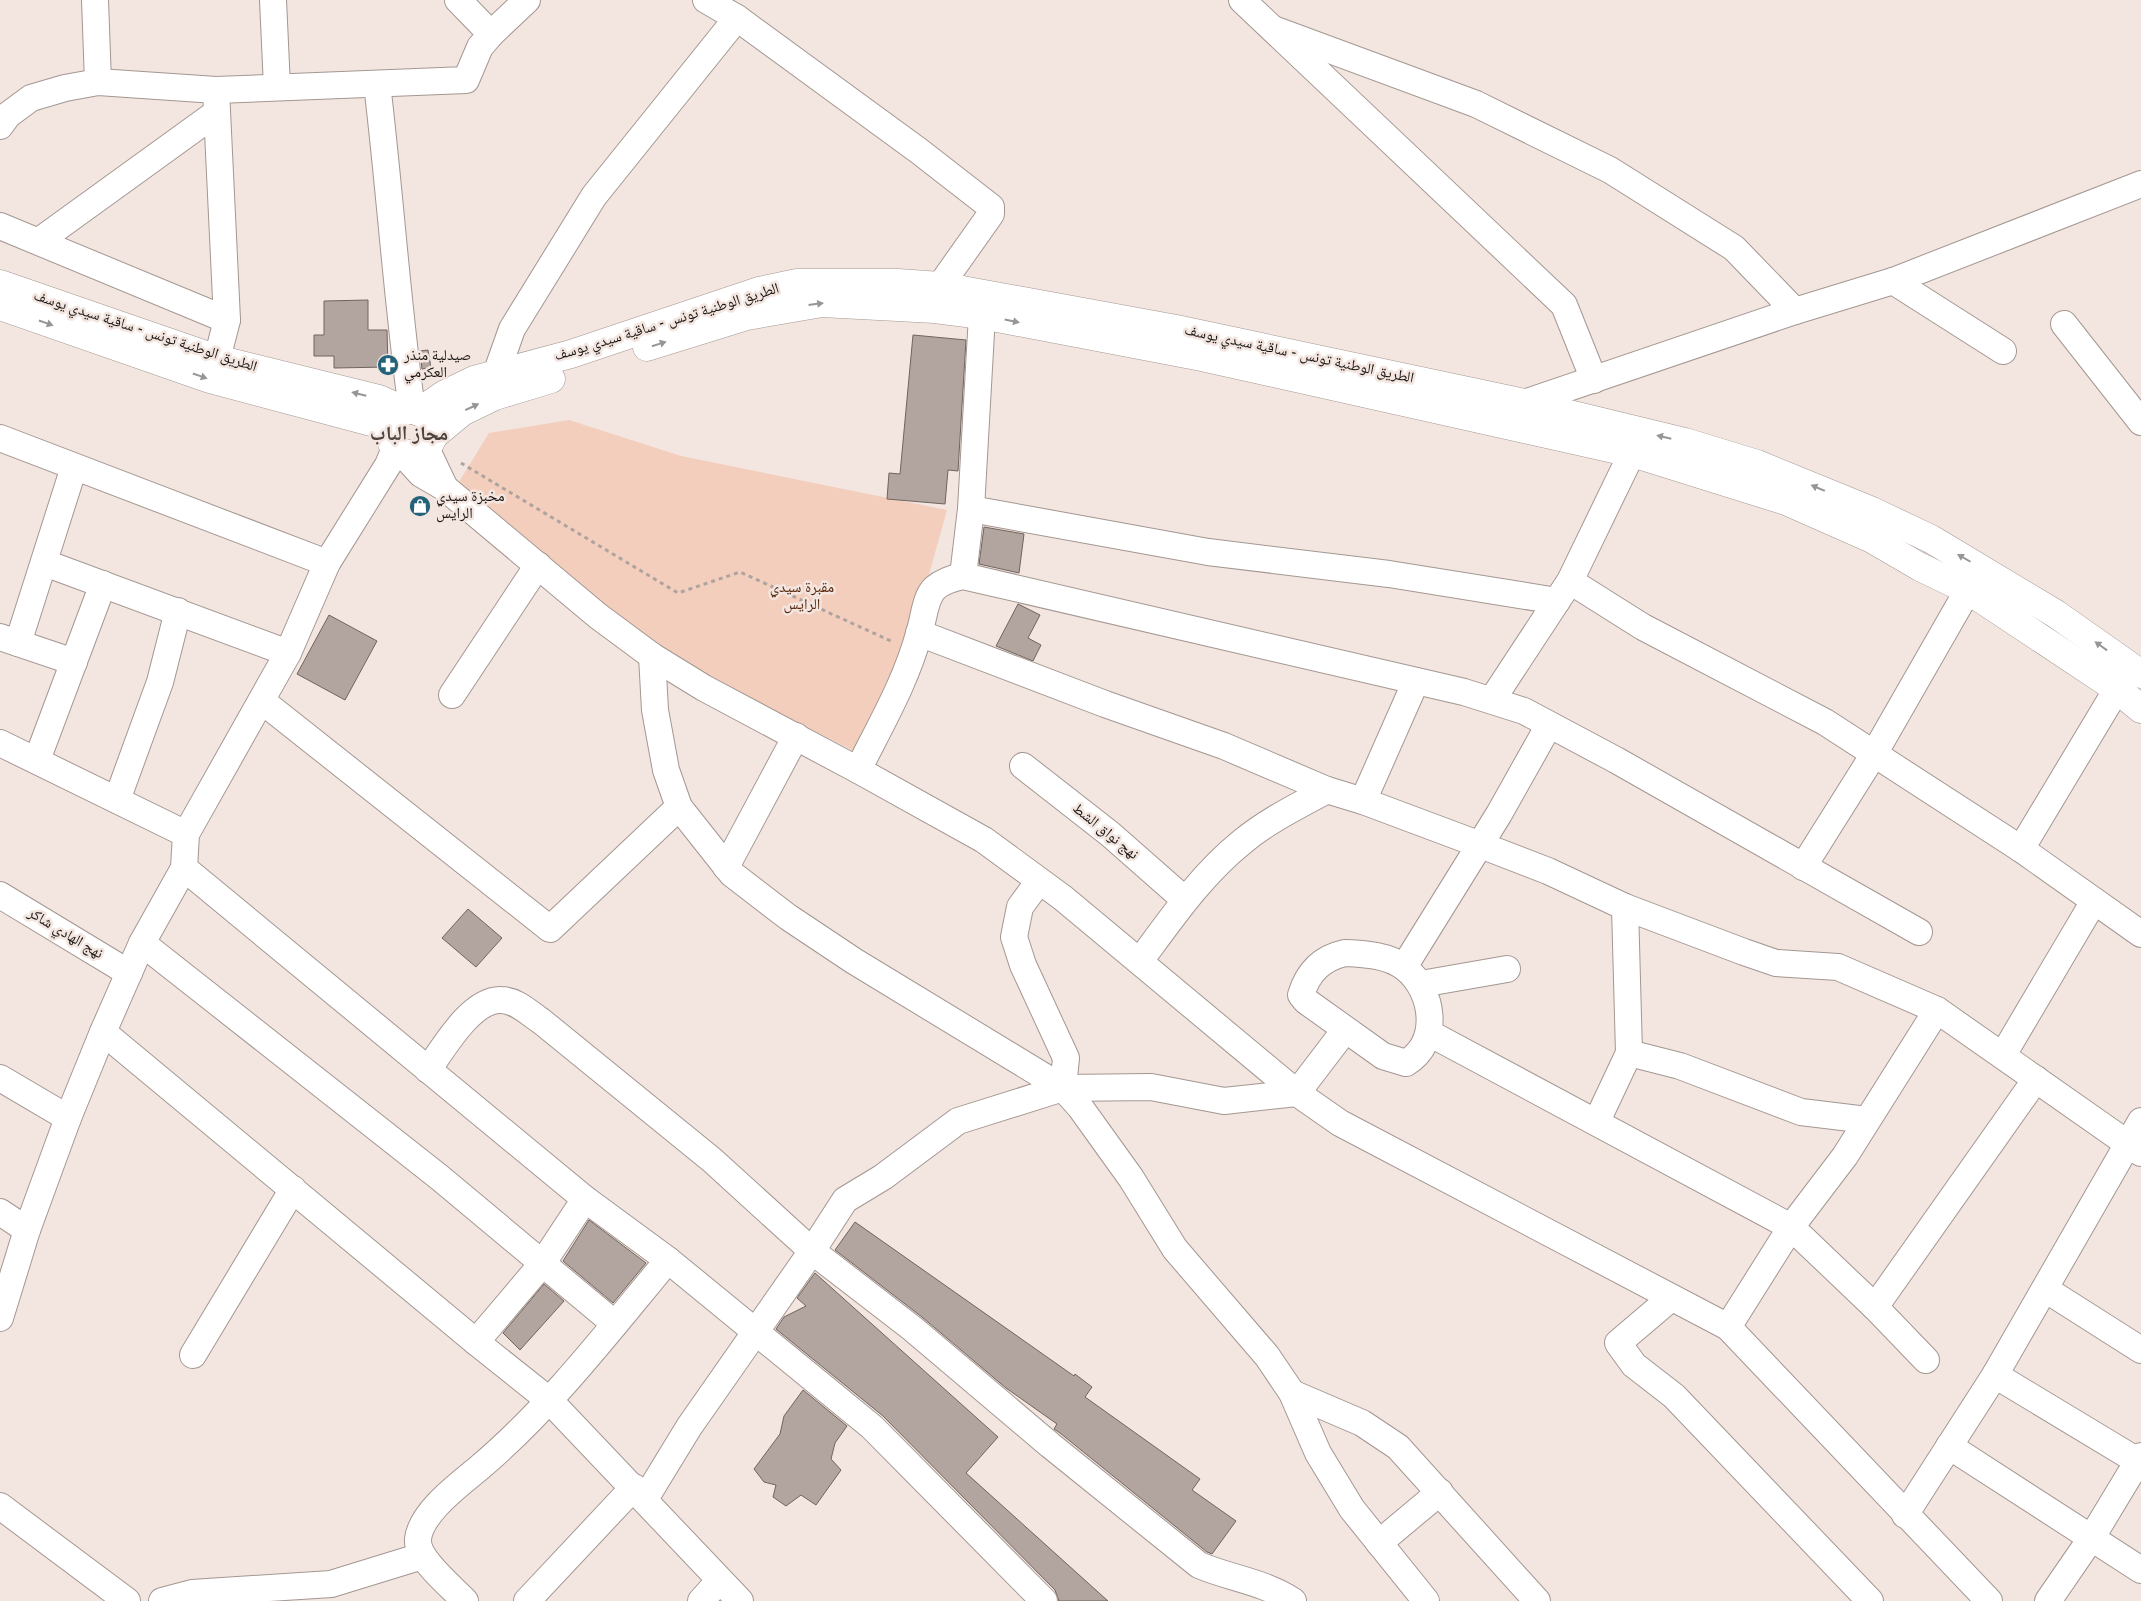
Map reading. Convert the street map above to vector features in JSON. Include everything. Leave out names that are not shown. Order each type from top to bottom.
[{"type":"main road","name":"الطريق الوطنية تونس - ساقية سيدي يوسف","points":[[410,430],[445,394],[474,380],[571,354],[759,291],[797,284],[898,283],[940,286],[1176,330],[1524,403],[1685,442],[1757,464],[1872,511],[1931,539],[2006,582],[2056,614],[2141,674]]},
{"type":"main road","name":"الطريق الوطنية تونس - ساقية سيدي يوسف","points":[[0,284],[217,359],[379,399],[410,430]]},
{"type":"main road","name":"الطريق الوطنية تونس - ساقية سيدي يوسف","points":[[0,306],[210,379],[410,430],[462,412],[495,396],[700,330],[781,308],[822,303],[888,305],[982,315],[1230,363],[1632,453],[1786,501],[1872,539],[1920,567],[1968,590],[2117,689],[2141,709]]},
{"type":"street","points":[[95,0],[98,82]]},
{"type":"street","points":[[273,0],[277,87]]},
{"type":"street","points":[[458,0],[491,34]]},
{"type":"street","points":[[0,126],[8,115],[31,98],[65,88],[98,82],[216,101],[277,87],[466,80],[480,47],[527,0]]},
{"type":"street","points":[[706,0],[737,18],[918,151],[991,208],[991,214],[940,286]]},
{"type":"street","points":[[1242,0],[1564,305],[1594,380]]},
{"type":"street","points":[[496,374],[512,329],[594,196],[653,125],[737,18]]},
{"type":"street","points":[[1273,29],[1476,104],[1610,170],[1734,248],[1795,311]]},
{"type":"street","points":[[377,84],[389,184],[410,430],[421,474],[445,488],[598,616],[652,656],[704,688],[796,736],[984,840],[1140,961],[1297,1093],[1340,1123],[1728,1327],[1905,1515],[1989,1601]]},
{"type":"street","points":[[39,242],[216,101]]},
{"type":"street","points":[[216,101],[227,320],[217,359]]},
{"type":"street","points":[[1524,403],[1795,311],[1893,281],[2141,184]]},
{"type":"street","points":[[0,226],[227,320]]},
{"type":"street","points":[[1893,281],[2003,351]]},
{"type":"street","points":[[963,576],[971,510],[982,315]]},
{"type":"street","points":[[2064,324],[2141,422]]},
{"type":"street","points":[[0,1318],[27,1230],[68,1118],[103,1032],[142,943],[184,868],[186,834],[288,653],[328,563],[410,430]]},
{"type":"street","points":[[0,438],[328,563]]},
{"type":"street","points":[[1492,700],[1564,591],[1632,453]]},
{"type":"street","points":[[74,467],[44,563],[9,640],[74,662]]},
{"type":"street","points":[[971,510],[1208,552],[1389,574],[1564,591],[1643,627],[1825,722],[2021,849],[2141,934]]},
{"type":"street","points":[[44,563],[288,653]]},
{"type":"street","points":[[452,695],[538,565]]},
{"type":"street","points":[[858,770],[902,684],[928,601],[934,588],[948,580],[963,576],[1416,681],[1492,700],[1524,711],[1616,760],[1919,932]]},
{"type":"street","points":[[37,760],[103,584]]},
{"type":"street","points":[[1804,868],[1874,754],[1968,590]]},
{"type":"street","points":[[117,800],[160,682],[178,611]]},
{"type":"street","points":[[919,633],[1105,704],[1224,746],[1326,790],[1363,801],[1478,844],[1548,871],[1625,907],[1776,963],[1838,967],[1937,1010],[2003,1054],[2134,1149]]},
{"type":"street","points":[[652,656],[655,710],[666,770],[679,807],[726,866],[754,892],[854,961],[1063,1088],[1080,1107],[1131,1178],[1175,1249],[1267,1356],[1292,1394],[1318,1453],[1352,1509],[1426,1601]]},
{"type":"street","points":[[1363,801],[1416,681]]},
{"type":"street","points":[[2021,849],[2117,689]]},
{"type":"street","points":[[262,701],[550,928],[679,807]]},
{"type":"street","points":[[1413,976],[1478,844],[1499,814],[1549,725]]},
{"type":"street","points":[[726,866],[796,736]]},
{"type":"street","points":[[0,743],[186,834]]},
{"type":"street","name":"نهج نواق الشط","points":[[1023,766],[1110,834],[1185,900]]},
{"type":"street","points":[[1140,961],[1185,900],[1241,842],[1261,828],[1326,790]]},
{"type":"street","points":[[184,868],[585,1199],[668,1260],[872,1427],[1042,1600]]},
{"type":"street","points":[[1039,881],[1020,907],[1014,937],[1023,966],[1066,1058],[1063,1088]]},
{"type":"street","name":"نهج الهادي شاكر","points":[[0,895],[129,973]]},
{"type":"street","points":[[2003,1054],[2094,901]]},
{"type":"street","points":[[1598,1121],[1629,1053],[1625,907]]},
{"type":"street","points":[[142,943],[439,1177],[615,1324]]},
{"type":"street","points":[[1345,953],[1368,954],[1389,959],[1413,976],[1431,1017],[1429,1033],[1418,1056],[1406,1063],[1383,1056],[1306,1001],[1301,995],[1307,978],[1316,967],[1330,956],[1345,953]]},
{"type":"street","points":[[1413,976],[1507,969]]},
{"type":"street","points":[[428,1070],[458,1028],[483,1004],[500,999],[514,1002],[541,1021],[712,1160],[812,1251],[913,1329],[1050,1445],[1199,1565],[1224,1576],[1254,1583],[1293,1601]]},
{"type":"street","points":[[1728,1327],[1791,1227],[1845,1156],[1937,1010]]},
{"type":"street","points":[[527,1601],[639,1493],[689,1427],[812,1251],[845,1200],[883,1177],[958,1121],[1063,1088],[1151,1087],[1224,1101],[1297,1093],[1345,1030]]},
{"type":"street","points":[[103,1032],[476,1342],[550,1401],[740,1601]]},
{"type":"street","points":[[1429,1033],[1598,1121],[1791,1227],[1876,1307],[1926,1360]]},
{"type":"street","points":[[1629,1053],[1680,1066],[1801,1112],[1867,1120]]},
{"type":"street","points":[[0,1078],[68,1118]]},
{"type":"street","points":[[1876,1307],[2036,1079]]},
{"type":"street","points":[[1905,1515],[1995,1375],[2045,1289],[2134,1149],[2141,1121]]},
{"type":"street","points":[[193,1355],[292,1190]]},
{"type":"street","points":[[476,1342],[542,1264],[585,1199]]},
{"type":"street","points":[[0,1212],[27,1230]]},
{"type":"street","points":[[465,1601],[422,1556],[418,1539],[426,1519],[446,1496],[550,1401],[668,1260]]},
{"type":"street","points":[[2045,1289],[2141,1350]]},
{"type":"street","points":[[1671,1298],[1618,1343],[1634,1365],[1674,1396],[1870,1601]]},
{"type":"street","points":[[1995,1375],[2140,1460],[2048,1601]]},
{"type":"street","points":[[1292,1394],[1362,1423],[1398,1447],[1537,1601]]},
{"type":"street","points":[[1949,1446],[2092,1536],[2141,1570]]},
{"type":"street","points":[[1379,1543],[1440,1492]]},
{"type":"street","points":[[0,1506],[127,1601]]},
{"type":"street","points":[[162,1601],[192,1593],[330,1584],[422,1556]]},
{"type":"street","points":[[701,1601],[719,1581]]},
{"type":"path","points":[[461,463],[678,593],[740,572],[895,643]]},
{"type":"green space","name":"مقبرة سيدي الرايس","points":[[569,420],[681,456],[947,510],[900,678],[860,754],[652,649],[454,490],[489,433]]},
{"type":"building","points":[[368,300],[368,330],[387,330],[388,367],[334,368],[334,356],[314,356],[314,335],[324,335],[324,301]]},
{"type":"building","points":[[913,335],[966,340],[958,471],[948,470],[945,504],[887,499],[889,473],[900,474]]},
{"type":"building","points":[[428,350],[431,368],[422,369],[420,351]]},
{"type":"building","points":[[984,527],[1024,534],[1019,573],[979,564]]},
{"type":"building","points":[[1018,604],[1040,615],[1028,638],[1041,645],[1033,661],[996,646]]},
{"type":"building","points":[[329,615],[377,641],[345,700],[297,674]]},
{"type":"building","points":[[468,909],[502,938],[476,967],[442,938]]},
{"type":"building","points":[[589,1220],[646,1263],[613,1303],[563,1261]]},
{"type":"building","points":[[855,1222],[1074,1376],[1075,1374],[1092,1387],[1085,1397],[1200,1479],[1192,1490],[1236,1521],[1212,1554],[1207,1552],[1054,1429],[1057,1424],[1006,1388],[922,1317],[835,1250]]},
{"type":"building","points":[[815,1273],[998,1437],[966,1473],[1108,1601],[1059,1601],[1055,1590],[883,1416],[776,1329],[784,1317],[806,1306],[797,1298]]},
{"type":"building","points":[[544,1284],[564,1301],[520,1350],[503,1333]]},
{"type":"building","points":[[803,1390],[847,1426],[835,1443],[831,1459],[841,1470],[816,1505],[801,1495],[786,1506],[773,1497],[776,1485],[764,1482],[754,1469],[780,1434],[784,1416]]},
{"type":"place","name":"صيدلية منذر العكرمي","points":[[388,365]]},
{"type":"place","name":"مخبزة سيدي الرايس","points":[[420,506]]},
{"type":"district","name":"مجاز الباب","points":[[409,435]]}]
